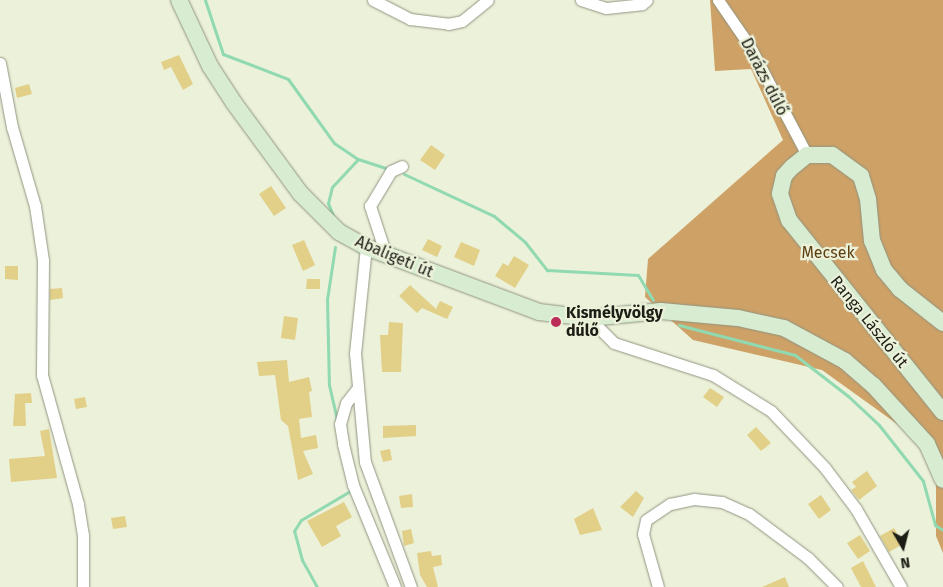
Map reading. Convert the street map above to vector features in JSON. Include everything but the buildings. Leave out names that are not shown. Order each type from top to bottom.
[{"type":"main road","name":"Abaligeti út","points":[[179,0],[210,66],[300,193],[329,224],[366,247],[539,312],[589,318],[661,311],[738,318],[784,328],[819,345],[845,361],[902,413],[927,444],[943,480]]},
{"type":"main road","points":[[807,155],[832,155],[863,179],[872,241],[884,270],[900,289],[943,323]]},
{"type":"main road","name":"Ranga László út","points":[[807,155],[784,176],[780,194],[789,220],[943,412]]},
{"type":"street","points":[[373,0],[410,19],[448,24],[462,21],[488,0]]},
{"type":"street","points":[[581,0],[606,8],[642,4],[647,0]]},
{"type":"street","name":"Darázs dűlő","points":[[718,0],[749,45],[807,155]]},
{"type":"street","points":[[0,63],[12,127],[35,206],[43,260],[42,375],[78,504],[83,535],[84,587]]},
{"type":"street","points":[[386,255],[370,206],[391,171],[402,166]]},
{"type":"street","points":[[366,247],[357,317],[358,390],[365,462],[411,587]]},
{"type":"street","points":[[589,318],[614,343],[713,375],[771,411],[825,468],[856,509],[901,587]]},
{"type":"street","points":[[358,390],[346,403],[340,424],[343,444],[353,486],[394,587]]},
{"type":"street","points":[[658,587],[643,534],[646,520],[670,504],[694,499],[722,502],[749,514],[808,558],[837,587]]},
{"type":"green space","name":"Mecsek","points":[[710,0],[943,0],[943,553],[936,536],[936,452],[822,370],[693,340],[645,297],[648,259],[783,140],[751,69],[715,71]]},
{"type":"waterway","points":[[205,0],[223,54],[288,79],[334,143],[358,159],[386,168]]},
{"type":"waterway","points":[[334,218],[328,203],[332,187],[358,159]]},
{"type":"waterway","points":[[404,174],[494,216],[525,242],[547,270],[638,275],[653,300]]},
{"type":"waterway","points":[[335,247],[327,299],[329,385],[337,419]]},
{"type":"waterway","points":[[679,325],[795,355],[848,396],[879,425],[923,481],[935,525],[943,530]]},
{"type":"waterway","points":[[317,587],[302,560],[294,531],[301,520],[352,490]]},
{"type":"place","name":"Kismélyvölgy dűlő","points":[[556,322]]}]
